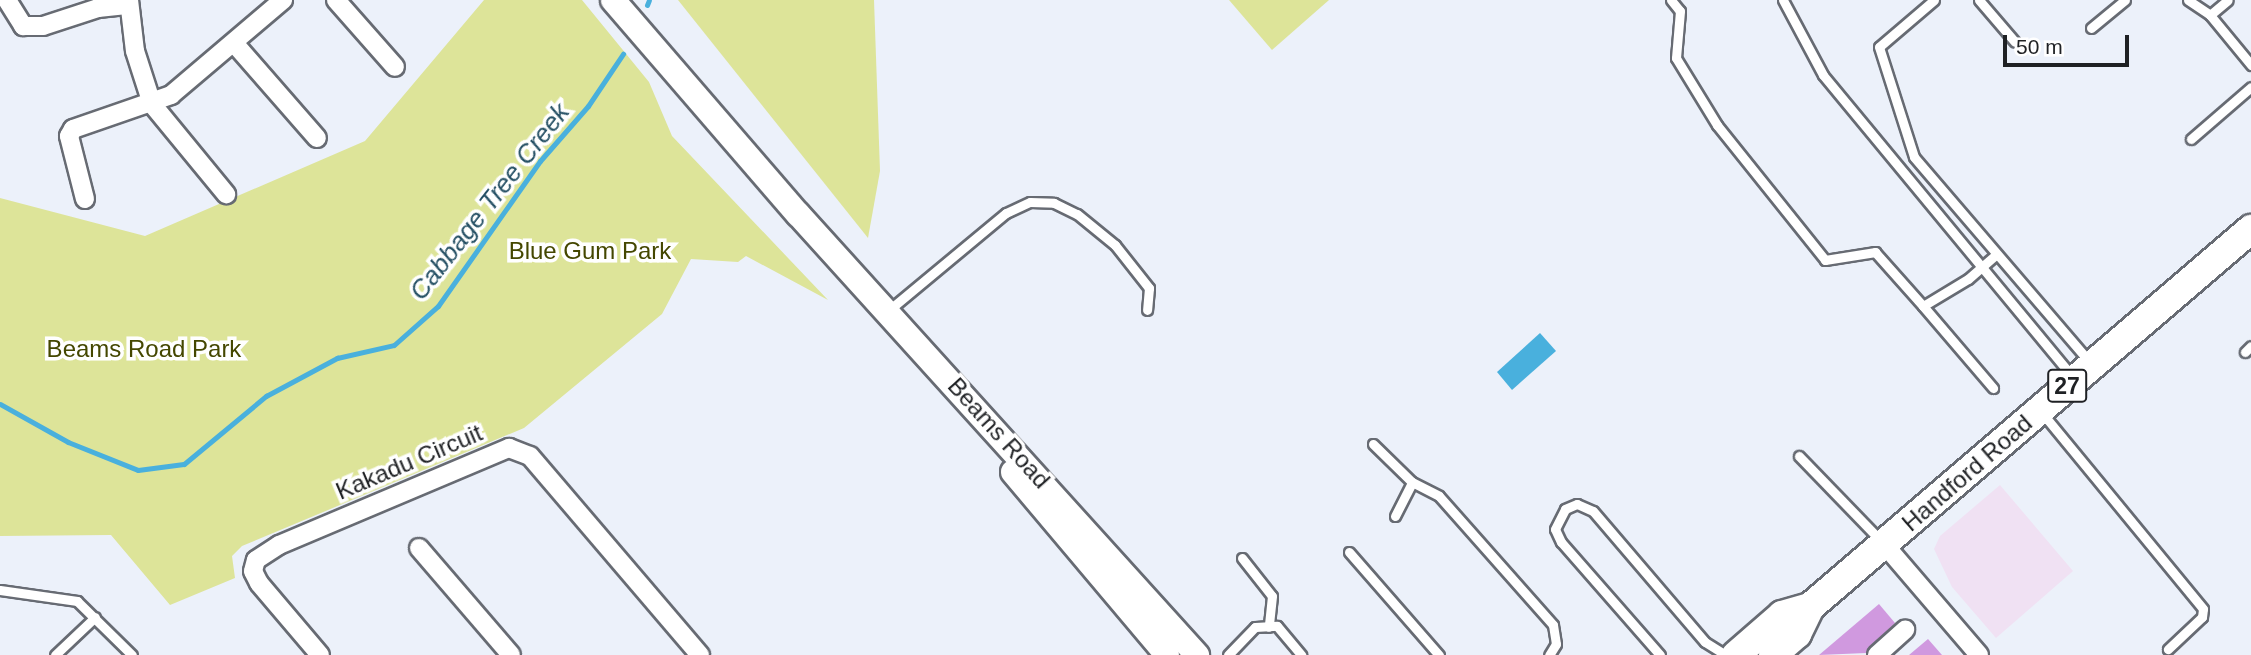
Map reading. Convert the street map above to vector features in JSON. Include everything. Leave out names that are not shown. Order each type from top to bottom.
[{"type":"main road","name":"Beams Road","points":[[613,0],[798,214],[889,310],[1198,655]]},
{"type":"main road","name":"Beams Road","points":[[798,214],[826,255],[1167,655]]},
{"type":"main road","name":"Handford Road","points":[[1773,655],[1797,634],[1810,607],[2251,229]]},
{"type":"main road","name":"Handford Road","points":[[1736,655],[1782,615],[1810,607]]},
{"type":"street","points":[[7,0],[23,26],[43,26],[98,8],[129,3],[135,51],[152,104],[226,194]]},
{"type":"street","points":[[85,199],[69,136],[73,129],[152,104],[171,95],[283,0]]},
{"type":"street","points":[[336,0],[395,67]]},
{"type":"street","points":[[234,43],[317,138]]},
{"type":"street","name":"Kakadu Circuit","points":[[320,655],[259,583],[253,571],[256,560],[279,545],[509,448],[530,456],[700,655]]},
{"type":"street","points":[[1884,544],[1979,655]]},
{"type":"street","points":[[419,548],[511,655]]},
{"type":"street","points":[[1877,655],[1905,630]]},
{"type":"lane","points":[[1671,0],[1680,11],[1676,58],[1717,125],[1825,260],[1875,252],[1993,388]]},
{"type":"lane","points":[[1783,0],[1823,75],[1981,269],[2084,372]]},
{"type":"lane","points":[[1934,0],[1879,47],[1914,158],[1996,255],[2084,372]]},
{"type":"lane","points":[[1979,0],[2015,42]]},
{"type":"lane","points":[[2091,29],[2125,0]]},
{"type":"lane","points":[[2189,0],[2210,15],[2251,65]]},
{"type":"lane","points":[[2210,15],[2228,0]]},
{"type":"lane","points":[[2191,139],[2251,87]]},
{"type":"lane","points":[[889,310],[1006,213],[1030,202],[1054,203],[1077,214],[1115,245],[1137,267],[1149,288],[1147,310]]},
{"type":"lane","points":[[1923,306],[1981,269],[1996,255]]},
{"type":"lane","points":[[2039,410],[2203,609],[2202,617],[2168,649]]},
{"type":"lane","points":[[1373,444],[1412,482],[1439,496],[1553,625],[1556,644],[1549,655]]},
{"type":"lane","points":[[1799,456],[1884,544]]},
{"type":"lane","points":[[1395,516],[1412,482]]},
{"type":"lane","points":[[1660,655],[1561,542],[1555,522],[1565,509],[1577,504],[1593,511],[1705,642],[1726,655]]},
{"type":"lane","points":[[1349,552],[1439,655]]},
{"type":"lane","points":[[1242,558],[1272,596],[1269,627]]},
{"type":"lane","points":[[0,590],[55,594],[77,601],[132,655]]},
{"type":"lane","points":[[55,655],[95,617]]},
{"type":"lane","points":[[1228,655],[1255,627],[1277,626],[1301,655]]},
{"type":"shaded area","points":[[2000,485],[2073,571],[1996,638],[1952,587],[1934,549],[1940,536]]},
{"type":"green space","points":[[484,0],[582,0],[649,82],[672,136],[828,300],[746,256],[738,262],[691,259],[662,314],[524,428],[242,546],[232,556],[235,578],[170,605],[111,535],[0,536],[0,198],[145,236],[365,141]]},
{"type":"green space","points":[[678,0],[874,0],[880,171],[868,238]]},
{"type":"green space","points":[[1229,0],[1329,0],[1272,50]]},
{"type":"water","points":[[1540,333],[1556,351],[1512,390],[1497,372]]},
{"type":"building","points":[[1879,604],[1895,623],[1866,653],[1819,655]]},
{"type":"building","points":[[1928,639],[1942,655],[1909,655]]},
{"type":"waterway","name":"Cabbage Tree Creek","points":[[647,5],[649,0]]},
{"type":"waterway","name":"Cabbage Tree Creek","points":[[0,404],[68,442],[138,470],[184,464],[266,396],[337,358],[394,345],[438,306],[540,161],[588,106],[623,54]]},
{"type":"park label","name":"Blue Gum Park","points":[[590,251]]},
{"type":"park label","name":"Beams Road Park","points":[[144,349]]}]
